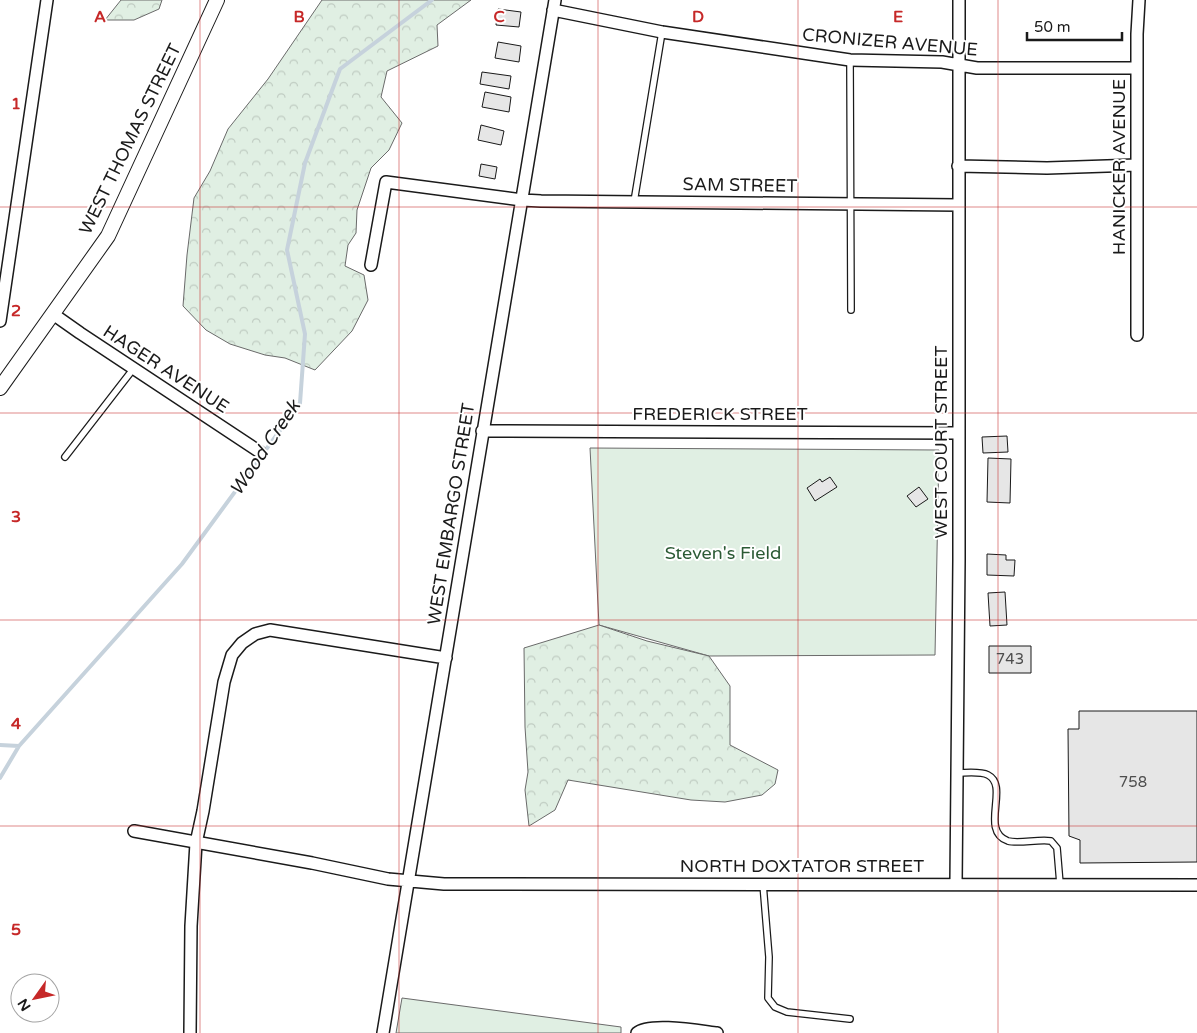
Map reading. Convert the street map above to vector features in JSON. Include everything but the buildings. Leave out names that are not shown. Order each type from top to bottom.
[{"type":"street","points":[[0,322],[47,0]]},
{"type":"street","name":"WEST THOMAS STREET","points":[[0,388],[108,236],[216,0]]},
{"type":"street","name":"WEST COURT STREET","points":[[956,884],[958,0]]},
{"type":"street","name":"HANICKER AVENUE","points":[[1137,335],[1137,68],[1139,0]]},
{"type":"street","name":"CRONIZER AVENUE","points":[[554,5],[662,32],[850,60],[942,62],[977,68],[1137,68]]},
{"type":"street","name":"WEST EMBARGO STREET","points":[[383,1033],[554,5]]},
{"type":"street","points":[[958,166],[1047,168],[1137,165]]},
{"type":"street","name":"SAM STREET","points":[[371,266],[386,182],[522,200],[958,205]]},
{"type":"street","name":"HAGER AVENUE","points":[[53,314],[260,452]]},
{"type":"street","name":"FREDERICK STREET","points":[[482,431],[958,432]]},
{"type":"street","points":[[190,1033],[191,926],[196,843],[224,682],[232,655],[242,643],[255,634],[270,630],[446,658]]},
{"type":"street","name":"NORTH DOXTATOR STREET","points":[[134,830],[196,843],[312,862],[388,879],[444,884],[1197,885]]},
{"type":"street","points":[[637,1033],[640,1030],[658,1028],[675,1031],[717,1033]]},
{"type":"lane","points":[[634,202],[662,32]]},
{"type":"lane","points":[[850,60],[851,310]]},
{"type":"lane","points":[[65,458],[134,368]]},
{"type":"lane","points":[[957,773],[991,776],[997,785],[996,829],[1001,836],[1009,841],[1051,841],[1057,848],[1060,884]]},
{"type":"lane","points":[[763,884],[769,957],[768,998],[775,1006],[787,1012],[850,1019]]},
{"type":"green space","points":[[121,0],[162,0],[159,9],[134,20],[105,20]]},
{"type":"green space","points":[[322,0],[471,0],[437,25],[438,46],[387,71],[381,97],[402,123],[389,150],[371,168],[357,210],[356,233],[348,245],[345,266],[364,275],[368,300],[352,331],[315,370],[285,358],[265,355],[230,344],[206,330],[183,306],[194,198],[210,171],[228,129],[268,79]]},
{"type":"green space","name":"Steven's Field","points":[[590,448],[939,450],[935,655],[709,656],[599,625]]},
{"type":"green space","points":[[599,625],[647,641],[709,656],[730,686],[730,745],[778,770],[775,784],[762,795],[725,802],[691,800],[568,780],[555,810],[529,826],[525,790],[528,772],[525,727],[524,648]]},
{"type":"green space","points":[[402,998],[621,1027],[621,1033],[396,1033]]},
{"type":"waterway","name":"Wood Creek","points":[[0,778],[19,746],[182,564],[300,403],[305,334],[287,250],[305,163],[340,69],[432,0]]},
{"type":"waterway","points":[[0,745],[19,746]]}]
